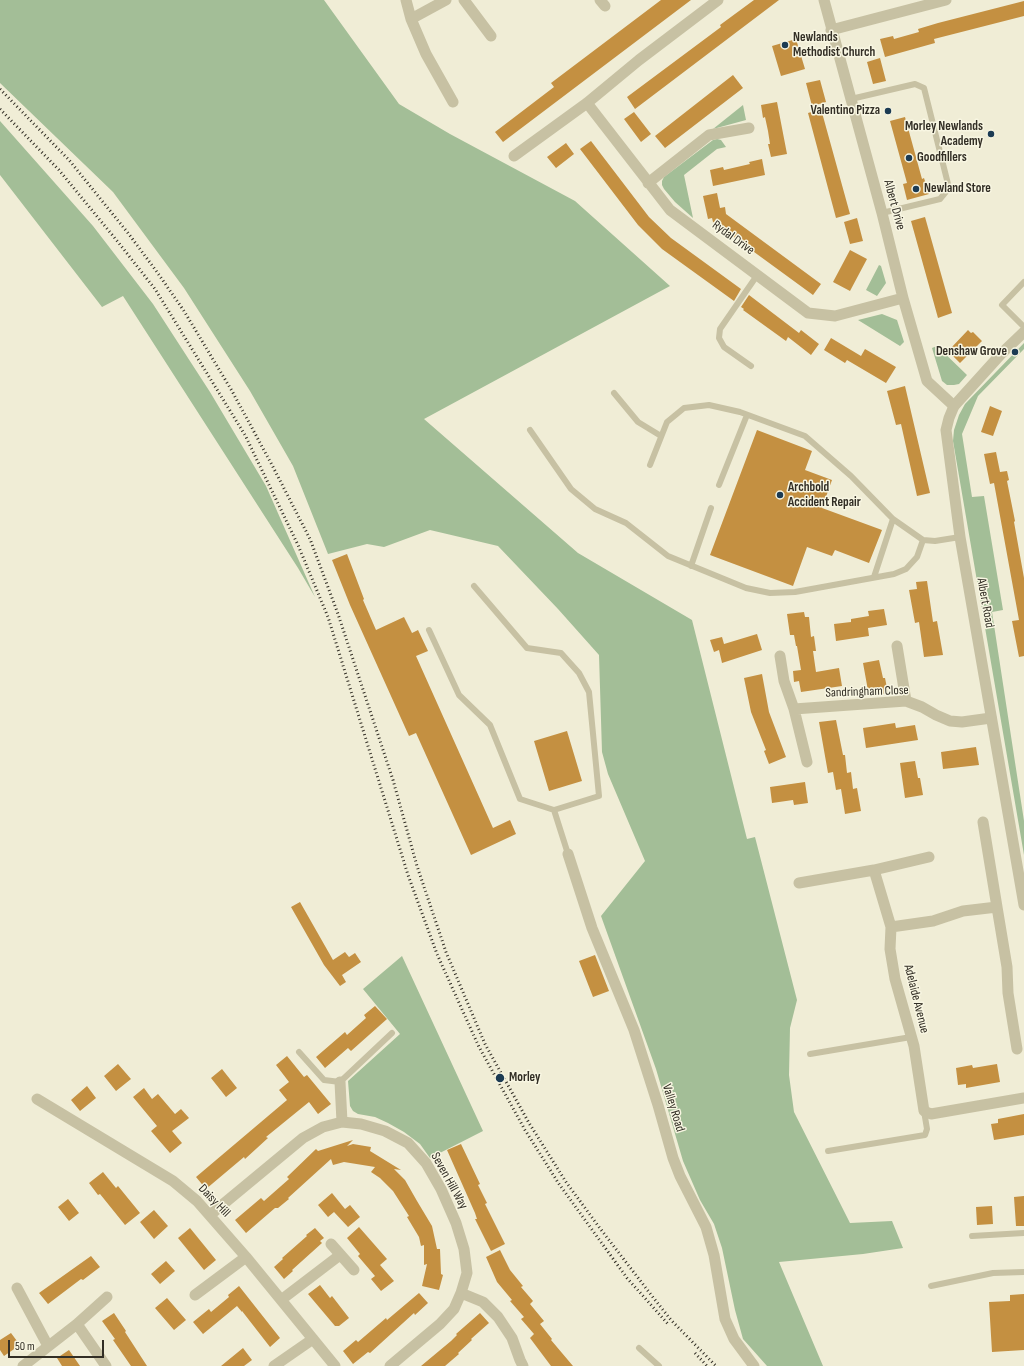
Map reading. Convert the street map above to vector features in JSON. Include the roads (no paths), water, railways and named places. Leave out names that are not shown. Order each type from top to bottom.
[{"type":"street","points":[[406,0],[411,19],[426,54],[453,102]]},
{"type":"street","points":[[411,19],[446,0]]},
{"type":"street","points":[[464,0],[491,36]]},
{"type":"street","points":[[514,156],[588,103],[639,60],[718,0]]},
{"type":"street","name":"Albert Drive","points":[[824,0],[882,213],[903,298],[927,381],[954,406]]},
{"type":"street","points":[[831,30],[946,0]]},
{"type":"street","name":"Rydal Drive","points":[[588,103],[670,210],[758,274],[808,313],[835,316],[903,298]]},
{"type":"street","points":[[648,183],[709,135],[749,128]]},
{"type":"street","name":"Albert Road","points":[[1024,332],[1001,354],[954,406],[946,430],[960,537],[1024,905]]},
{"type":"street","points":[[897,646],[906,701]]},
{"type":"street","points":[[780,656],[784,681],[794,709],[807,762]]},
{"type":"street","name":"Sandringham Close","points":[[794,709],[906,701],[950,721],[962,722],[991,718]]},
{"type":"street","points":[[983,822],[1007,967],[1008,993],[1017,1048]]},
{"type":"street","name":"Valley Road","points":[[568,854],[592,928],[634,1030],[673,1158],[680,1176],[706,1227],[714,1255],[726,1319],[734,1339],[754,1366]]},
{"type":"street","points":[[799,883],[874,870],[929,858]]},
{"type":"street","name":"Adelaide Avenue","points":[[874,870],[890,927],[890,949],[894,972],[914,1046],[924,1111]]},
{"type":"street","points":[[890,927],[933,921],[963,911],[997,907]]},
{"type":"street","points":[[340,1082],[342,1122]]},
{"type":"street","points":[[924,1111],[930,1114],[1024,1098]]},
{"type":"street","name":"Daisy Hill","points":[[37,1099],[173,1181],[196,1201],[246,1257],[335,1366]]},
{"type":"street","name":"Seven Hill Way","points":[[210,1215],[303,1138],[323,1127],[342,1122],[361,1124],[385,1131],[408,1143],[426,1163],[441,1189],[456,1223],[464,1249],[467,1272],[461,1293],[454,1309],[440,1324],[390,1366]]},
{"type":"street","points":[[331,1244],[354,1270]]},
{"type":"street","points":[[281,1300],[340,1255]]},
{"type":"street","points":[[195,1295],[246,1257]]},
{"type":"street","points":[[17,1288],[48,1346]]},
{"type":"street","points":[[461,1293],[483,1302],[498,1316],[512,1338],[523,1366]]},
{"type":"street","points":[[22,1366],[77,1324],[107,1297]]},
{"type":"street","points":[[77,1324],[106,1366]]},
{"type":"street","points":[[274,1366],[313,1339]]},
{"type":"lane","points":[[851,99],[915,84],[924,88],[949,188],[940,199],[882,213]]},
{"type":"lane","points":[[751,366],[724,347],[719,338],[720,329],[758,274]]},
{"type":"lane","points":[[1024,282],[1002,305],[1024,327]]},
{"type":"lane","points":[[614,393],[638,422],[661,436]]},
{"type":"lane","points":[[650,465],[667,422],[684,408],[709,404],[747,415],[805,436],[851,476],[893,519],[923,540],[935,541],[960,537]]},
{"type":"lane","points":[[719,485],[747,415]]},
{"type":"lane","points":[[530,430],[571,489],[595,509],[626,523],[668,556],[746,588],[770,593],[795,592],[894,574],[906,569],[917,557],[923,540]]},
{"type":"lane","points":[[691,566],[711,508]]},
{"type":"lane","points":[[874,577],[893,519]]},
{"type":"lane","points":[[429,630],[459,695],[490,725],[520,799],[554,810],[599,796],[589,692],[579,673],[561,653],[527,648],[474,586]]},
{"type":"lane","points":[[554,810],[568,854]]},
{"type":"lane","points":[[299,1052],[324,1080],[340,1082],[392,1033]]},
{"type":"lane","points":[[810,1054],[911,1037]]},
{"type":"lane","points":[[828,1151],[925,1134],[927,1129],[924,1111]]},
{"type":"lane","points":[[972,1236],[1024,1233]]},
{"type":"lane","points":[[931,1286],[993,1273],[1024,1272]]},
{"type":"lane","points":[[639,1348],[659,1366]]},
{"type":"railway","points":[[0,89],[69,160],[128,233],[184,311],[232,391],[310,539],[338,614],[393,780],[417,866],[446,952],[485,1044],[529,1123],[566,1182],[671,1320],[716,1366]]},
{"type":"railway","points":[[0,109],[59,170],[155,289],[245,435],[298,545],[328,617],[408,875],[437,954],[479,1047],[525,1130],[559,1184],[627,1278],[668,1324]]},
{"type":"railway","points":[[695,1353],[707,1366]]},
{"type":"place","name":"Newlands Methodist Church","points":[[785,45]]},
{"type":"place","name":"Valentino Pizza","points":[[888,111]]},
{"type":"place","name":"Morley Newlands Academy","points":[[991,134]]},
{"type":"place","name":"Goodfillers","points":[[909,158]]},
{"type":"place","name":"Newland Store","points":[[916,189]]},
{"type":"place","name":"Denshaw Grove","points":[[1015,352]]},
{"type":"place","name":"Archbold Accident Repair","points":[[780,495]]},
{"type":"place","name":"Morley","points":[[500,1078]]}]
